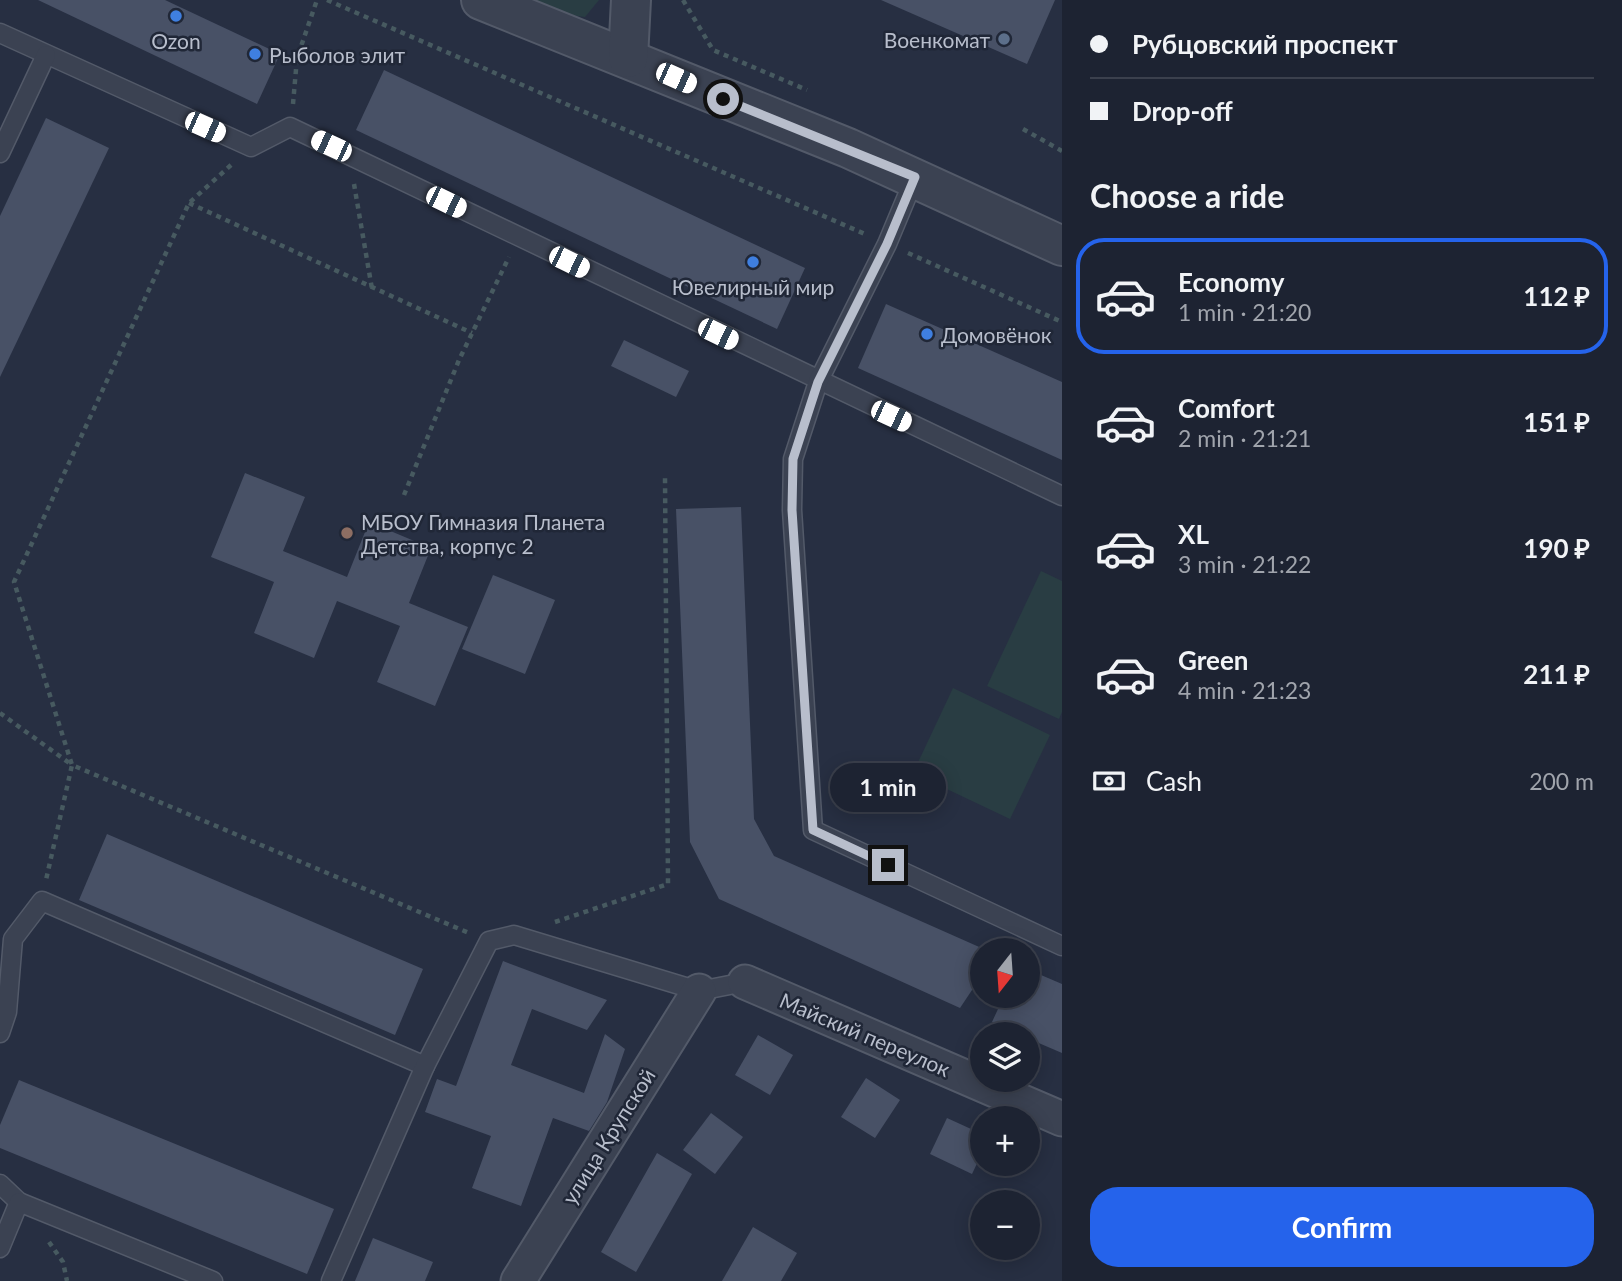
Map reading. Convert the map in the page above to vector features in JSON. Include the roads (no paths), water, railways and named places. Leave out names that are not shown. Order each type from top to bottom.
[{"type":"street","points":[[481,0],[915,177],[1062,246]]},
{"type":"street","points":[[628,58],[631,0]]},
{"type":"street","name":"Майский переулок","points":[[744,982],[1062,1119]]},
{"type":"street","name":"улица Крупской","points":[[518,1281],[699,990]]},
{"type":"lane","points":[[0,33],[251,147],[290,127],[818,382],[1062,496]]},
{"type":"lane","points":[[0,153],[46,55]]},
{"type":"lane","points":[[915,177],[887,244],[818,382],[793,459],[792,510],[813,830],[1062,946]]},
{"type":"lane","points":[[0,1033],[8,1012],[13,939],[41,901],[425,1066]]},
{"type":"lane","points":[[331,1281],[425,1066],[489,941],[514,935],[699,990],[744,982]]},
{"type":"lane","points":[[0,1184],[19,1202],[213,1281]]},
{"type":"lane","points":[[0,1248],[19,1202]]},
{"type":"place","name":"Ozon","points":[[176,16]]},
{"type":"place","name":"Военкомат","points":[[1004,39]]},
{"type":"place","name":"Рыболов элит","points":[[255,54]]},
{"type":"place","name":"Ювелирный мир","points":[[753,262]]},
{"type":"place","name":"Домовёнок","points":[[927,334]]},
{"type":"place","name":"МБОУ Гимназия Планета Детства, корпус 2","points":[[347,533]]}]
